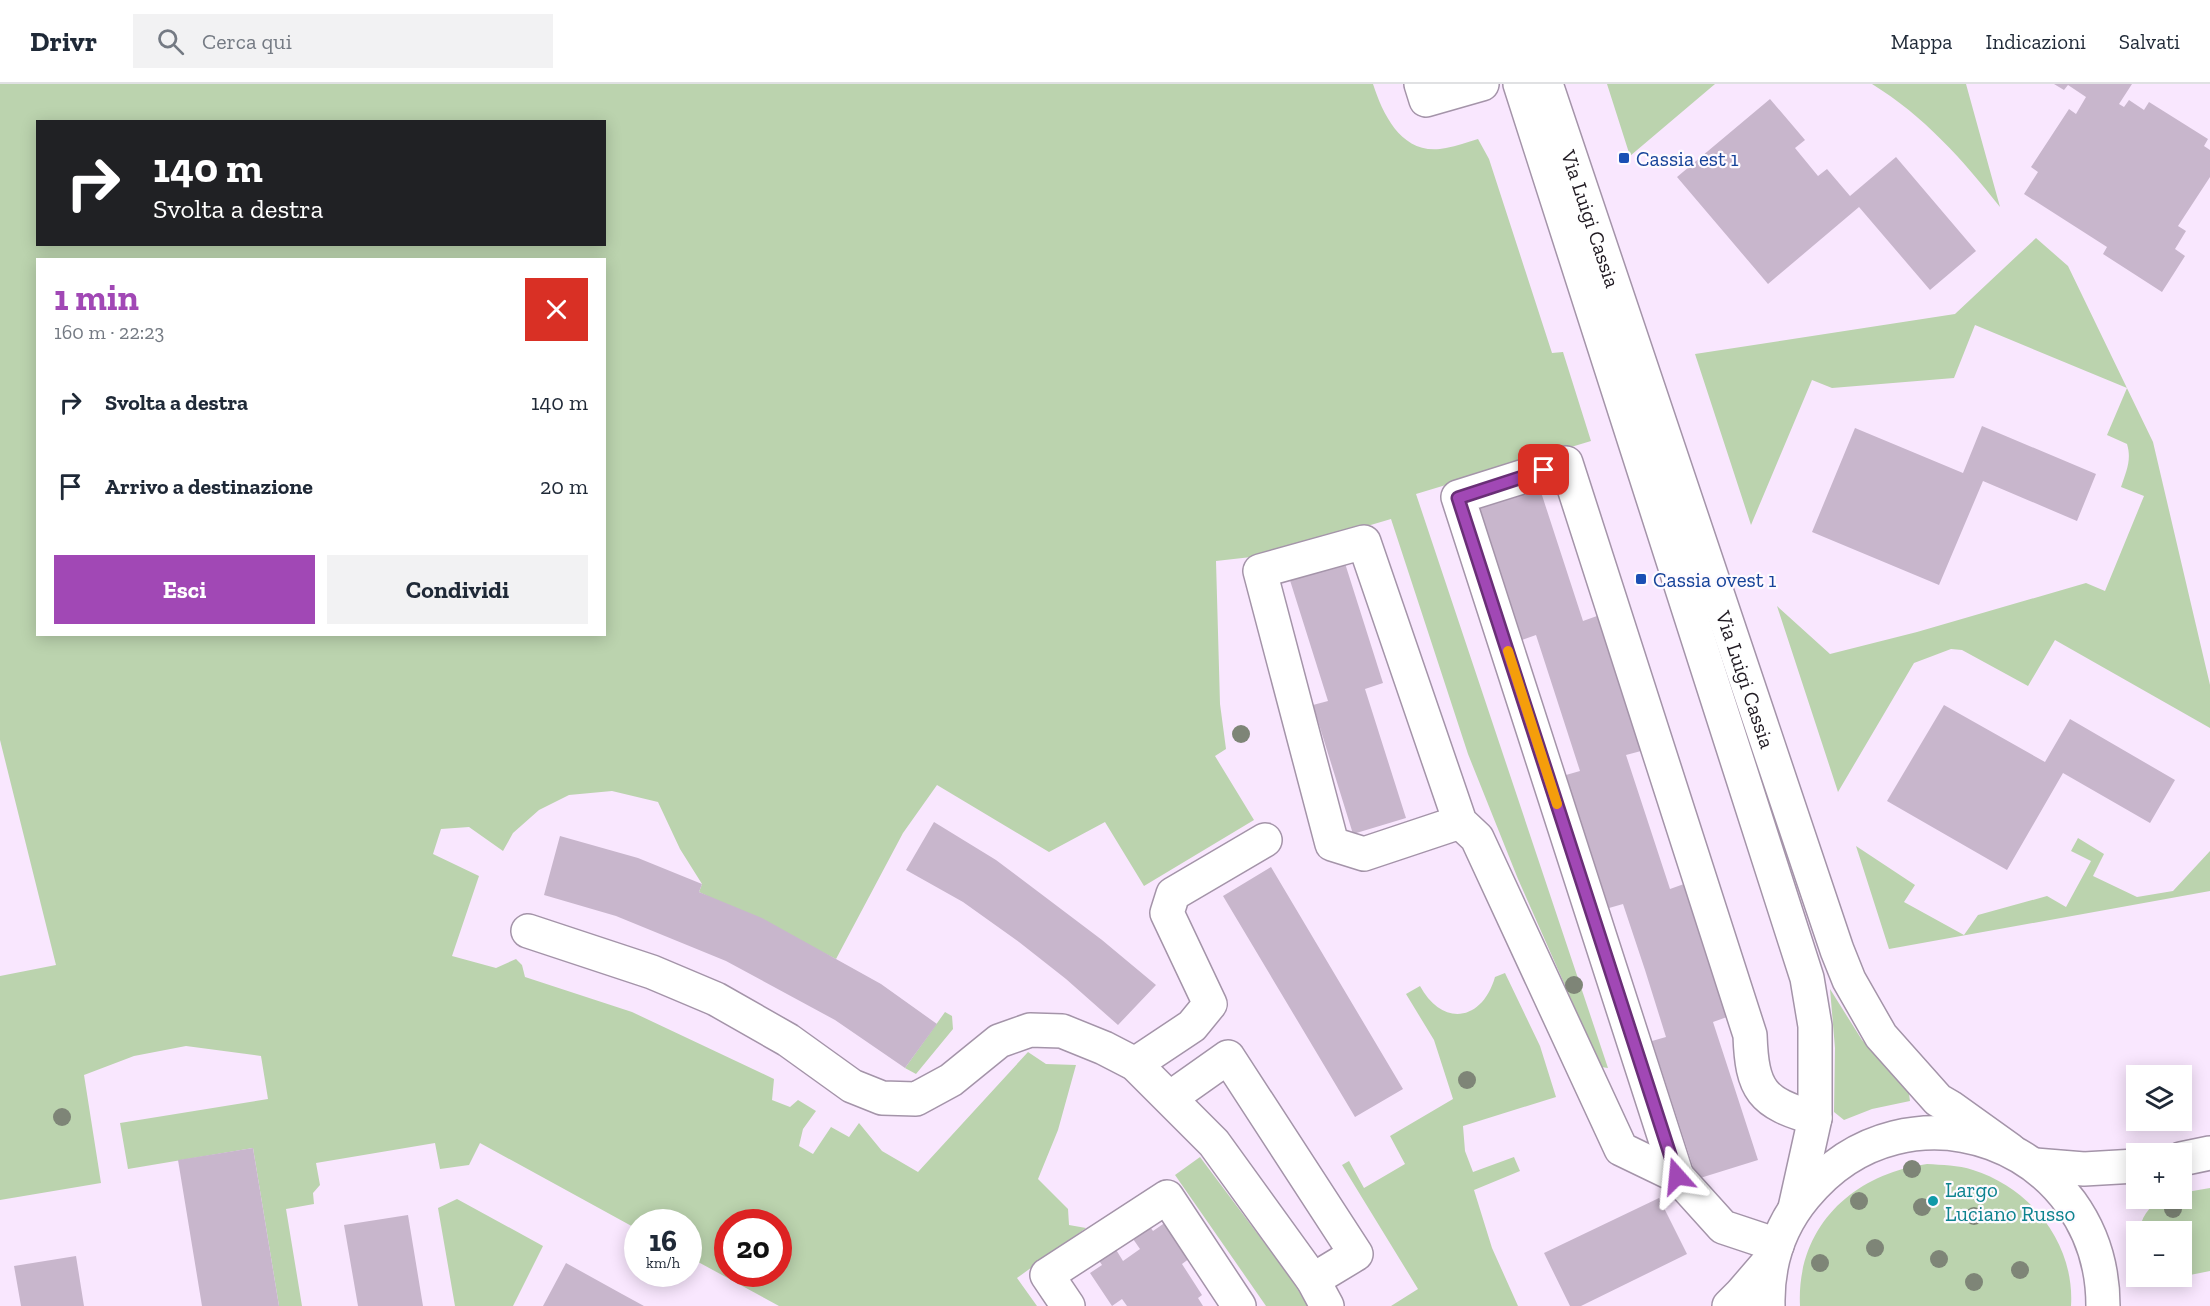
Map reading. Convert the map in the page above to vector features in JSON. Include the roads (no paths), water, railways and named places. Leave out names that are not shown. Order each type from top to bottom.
[{"type":"street","points":[[1421,84],[1426,100],[1482,84]]},
{"type":"street","name":"Via Luigi Cassia","points":[[1520,84],[1806,978],[1815,1026],[1815,1118],[1795,1208]]},
{"type":"street","name":"Via Luigi Cassia","points":[[1546,84],[1849,980],[1881,1036],[1938,1100],[2022,1157],[2061,1188],[2082,1217],[2096,1249],[2103,1283],[2103,1306]]},
{"type":"street","points":[[1677,1176],[1458,498],[1566,463],[1750,1035],[1751,1065],[1759,1089],[1784,1109],[1815,1118]]},
{"type":"street","points":[[1460,822],[1364,854],[1332,844],[1260,571],[1364,542],[1460,822],[1477,838],[1621,1149],[1677,1176],[1723,1227],[1775,1250]]},
{"type":"street","points":[[1135,1064],[1192,1026],[1210,1004],[1167,913],[1173,894],[1264,840]]},
{"type":"street","points":[[528,931],[652,972],[716,999],[788,1040],[852,1086],[882,1098],[916,1099],[951,1080],[999,1041],[1030,1030],[1062,1031],[1104,1048],[1135,1064],[1214,1143],[1320,1293],[1356,1254],[1228,1057],[1170,1098]]},
{"type":"street","points":[[1729,1306],[1742,1294],[1775,1250],[1795,1208],[1817,1182],[1844,1160],[1875,1144],[1908,1135],[1943,1133],[1977,1138],[2022,1157],[2084,1169],[2126,1167]]},
{"type":"street","points":[[2192,1157],[2210,1154]]},
{"type":"street","points":[[1068,1306],[1047,1275],[1167,1197],[1239,1306]]},
{"type":"street","points":[[1768,1306],[1768,1289],[1775,1250]]},
{"type":"place","name":"Cassia est 1","points":[[1624,158]]},
{"type":"place","name":"Cassia ovest 1","points":[[1641,579]]},
{"type":"place","name":"Largo Luciano Russo","points":[[1933,1201]]}]
